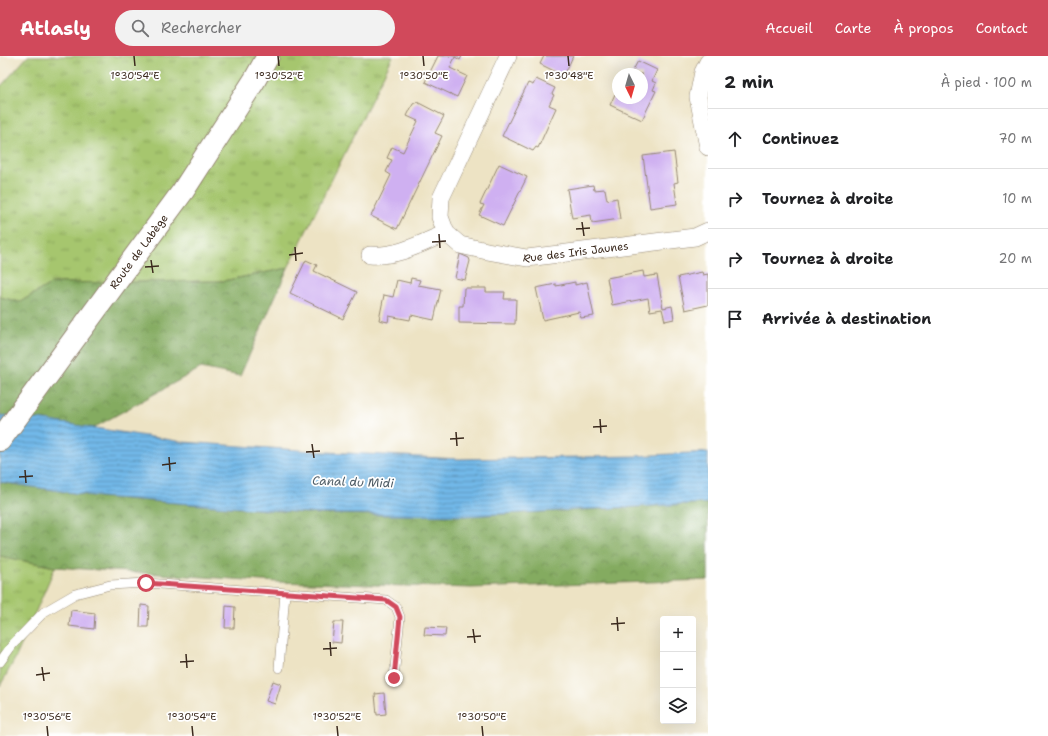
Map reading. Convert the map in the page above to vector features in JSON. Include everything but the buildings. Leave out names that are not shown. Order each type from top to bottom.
[{"type":"street","name":"Route de Labège","points":[[0,440],[183,191],[254,81],[268,56]]},
{"type":"street","points":[[370,255],[379,256],[404,251],[446,233],[440,217],[440,198],[508,56]]},
{"type":"street","points":[[708,62],[703,72],[698,98],[708,147]]},
{"type":"street","name":"Rue des Iris Jaunes","points":[[446,233],[460,245],[527,258],[695,237],[708,231]]},
{"type":"lane","points":[[0,662],[13,644],[44,612],[75,594],[110,585],[146,583],[386,600],[396,607],[400,617],[394,678]]},
{"type":"lane","points":[[279,668],[285,593]]},
{"type":"green space","points":[[28,56],[393,56],[288,268],[223,281],[52,283],[20,302],[0,297],[0,85],[1,86]]},
{"type":"green space","points":[[288,268],[240,376],[201,368],[0,480],[0,297],[20,302],[52,283],[223,281]]},
{"type":"green space","points":[[0,482],[100,497],[320,514],[466,516],[708,503],[708,580],[471,588],[277,582],[55,567],[0,556]]},
{"type":"green space","points":[[0,556],[55,567],[16,657],[0,686]]},
{"type":"water","name":"Canal du Midi","points":[[0,415],[44,420],[183,442],[459,459],[636,456],[708,452],[708,503],[466,516],[320,514],[100,497],[0,482]]},
{"type":"route","points":[[146,583],[386,600],[396,607],[400,617],[394,678]]}]
